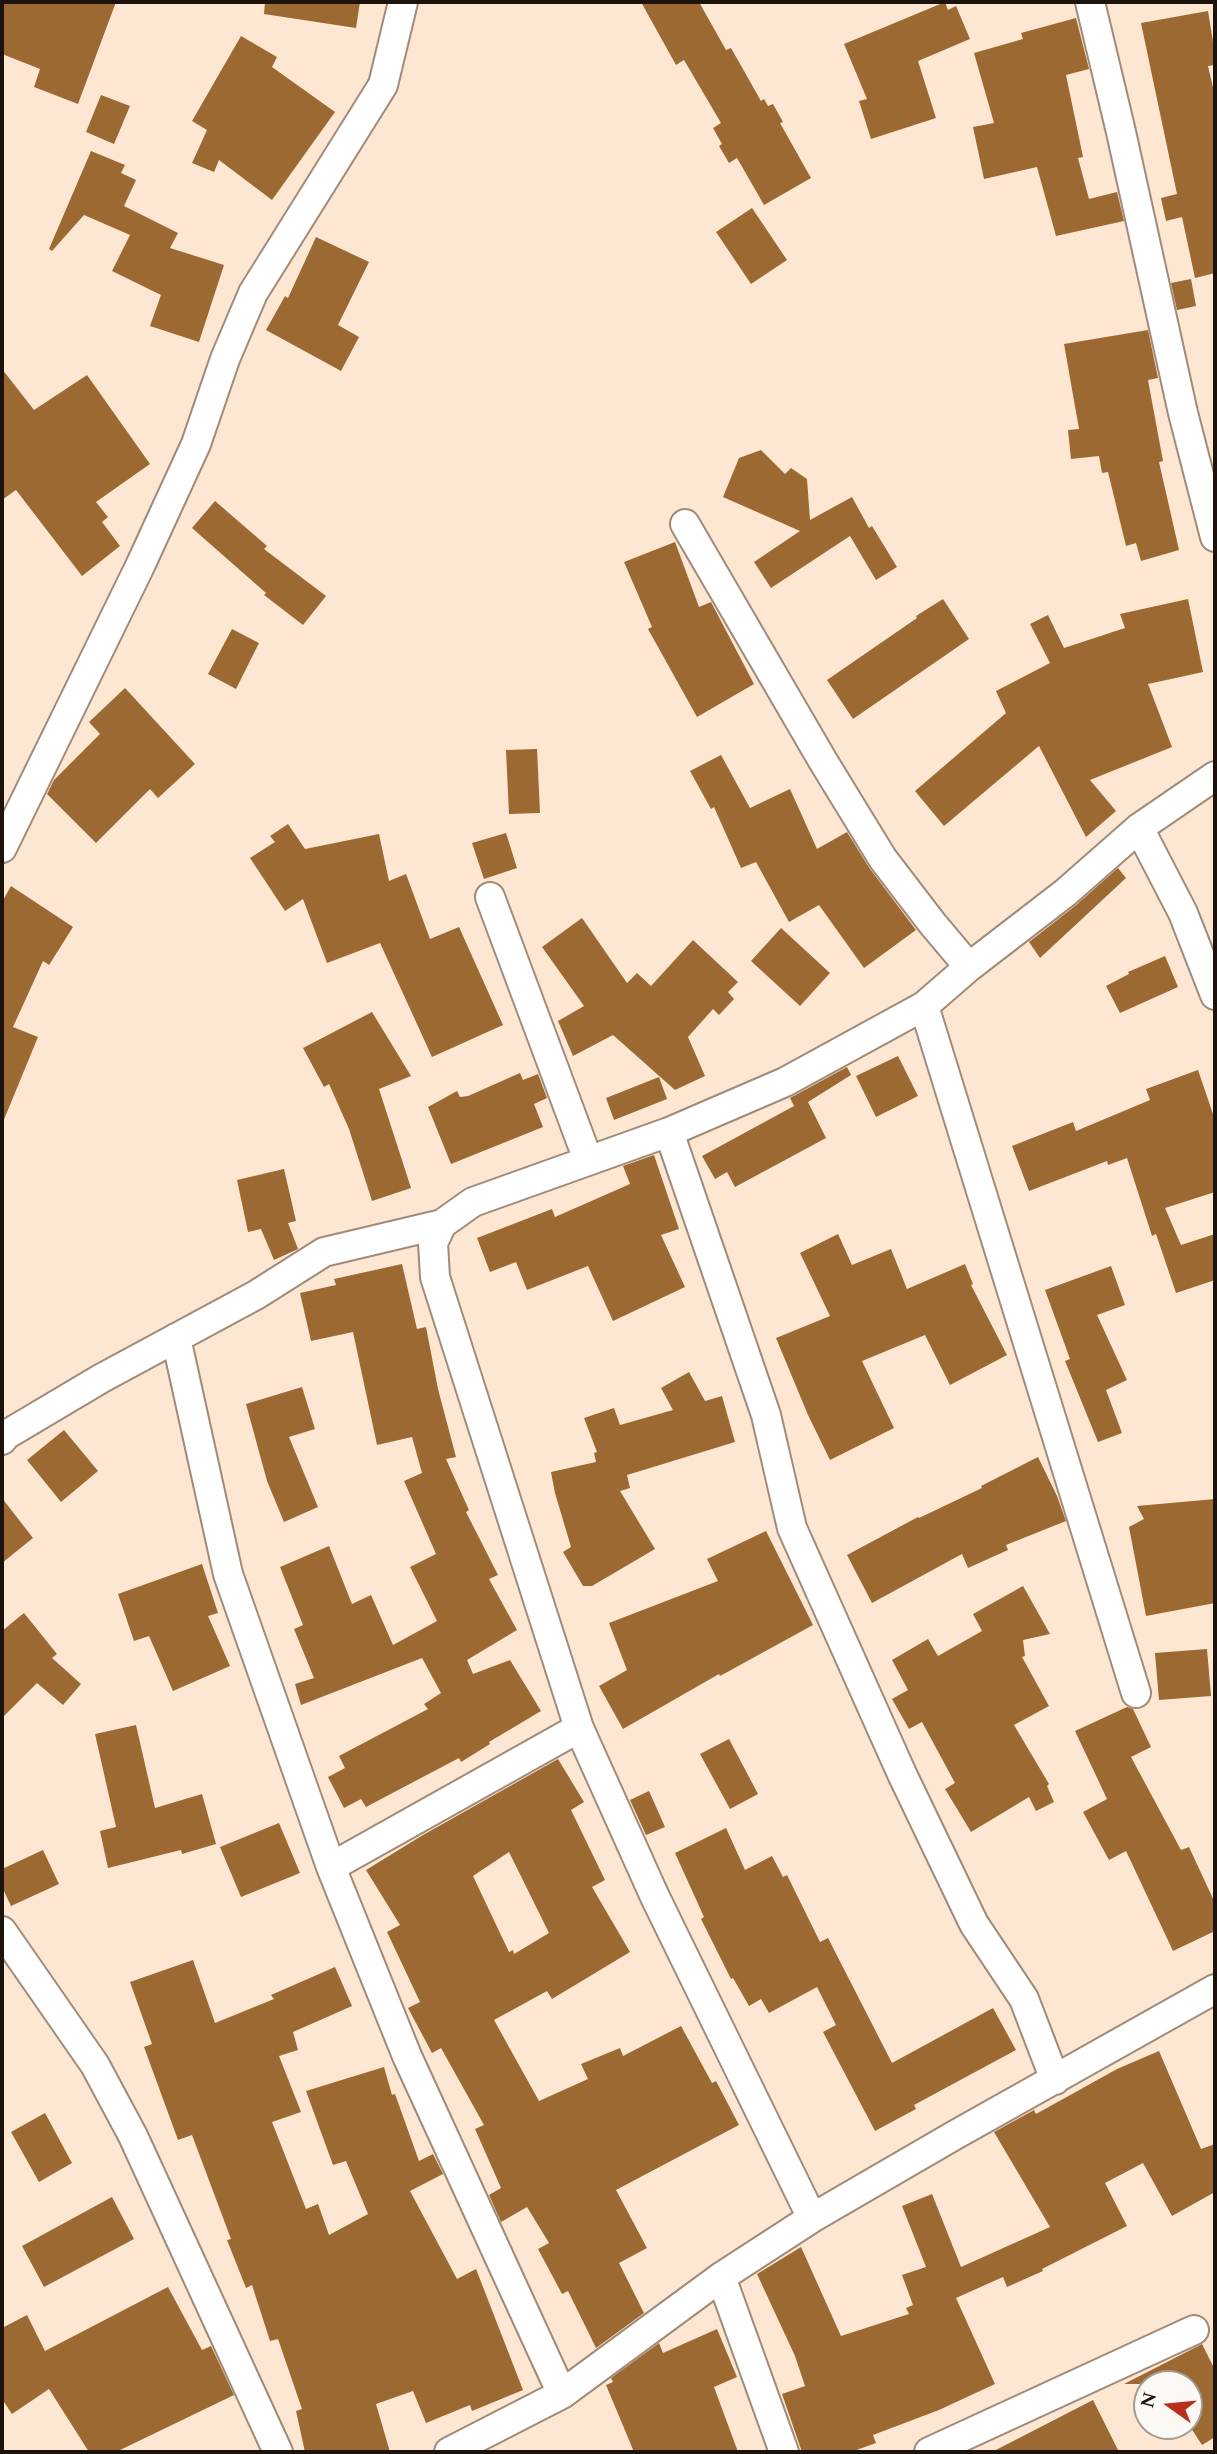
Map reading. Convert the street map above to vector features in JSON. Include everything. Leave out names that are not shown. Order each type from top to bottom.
[{"type":"street","points":[[2,848],[140,566],[196,444],[225,359],[253,293],[383,85],[403,2]]},
{"type":"street","points":[[1090,2],[1182,413],[1215,537]]},
{"type":"street","points":[[685,524],[816,750],[883,859],[969,967]]},
{"type":"street","points":[[2,1440],[6,1435],[102,1378],[256,1295],[324,1252],[442,1224],[472,1202],[669,1132],[785,1082],[925,1006],[969,967],[1065,893],[1139,828],[1215,776]]},
{"type":"street","points":[[1139,828],[1183,913],[1215,995]]},
{"type":"street","points":[[490,897],[588,1160]]},
{"type":"street","points":[[925,1006],[1136,1693]]},
{"type":"street","points":[[669,1132],[766,1415],[792,1528],[914,1799],[974,1924],[1024,1999],[1055,2080]]},
{"type":"street","points":[[442,1224],[433,1243],[435,1277],[579,1728],[655,1897],[812,2218]]},
{"type":"street","points":[[176,1338],[228,1574],[331,1867],[407,2056],[562,2394]]},
{"type":"street","points":[[331,1867],[579,1728]]},
{"type":"street","points":[[2,1931],[94,2065],[120,2112],[278,2452]]},
{"type":"street","points":[[449,2452],[562,2394],[721,2277],[812,2218],[1215,1989]]},
{"type":"street","points":[[721,2277],[784,2452]]},
{"type":"street","points":[[929,2452],[1194,2330]]},
{"type":"building","points":[[2,2],[116,2],[78,104],[34,87],[40,69],[2,54]]},
{"type":"building","points":[[265,2],[360,2],[356,28],[264,14]]},
{"type":"building","points":[[641,2],[699,2],[726,50],[731,48],[761,101],[764,99],[768,106],[773,104],[783,122],[780,123],[811,178],[764,205],[737,158],[729,163],[713,128],[721,123],[684,60],[676,65]]},
{"type":"building","points":[[945,2],[948,10],[956,6],[970,39],[918,61],[936,118],[871,139],[859,101],[867,99],[844,44]]},
{"type":"building","points":[[1208,11],[1215,54],[1215,65],[1208,66],[1215,96],[1215,273],[1195,278],[1182,217],[1166,221],[1161,198],[1177,194],[1141,23]]},
{"type":"building","points":[[1076,18],[1089,69],[1066,75],[1083,157],[1078,158],[1089,199],[1117,192],[1124,221],[1056,236],[1037,167],[984,179],[973,127],[994,123],[974,53],[1023,39],[1021,33]]},
{"type":"building","points":[[241,36],[277,57],[272,67],[335,112],[272,200],[219,160],[214,172],[192,163],[207,130],[192,121]]},
{"type":"building","points":[[101,95],[130,106],[114,144],[86,132]]},
{"type":"building","points":[[91,151],[125,165],[121,173],[136,180],[124,206],[178,233],[170,248],[224,265],[199,342],[150,326],[161,295],[112,271],[130,235],[84,215],[52,251],[49,249]]},
{"type":"building","points":[[752,208],[787,260],[751,284],[716,232]]},
{"type":"building","points":[[316,237],[369,262],[338,325],[359,337],[341,371],[266,330],[285,296],[288,298]]},
{"type":"building","points":[[1191,279],[1196,306],[1177,310],[1171,283]]},
{"type":"building","points":[[1148,330],[1158,378],[1148,380],[1163,461],[1159,462],[1179,550],[1141,561],[1136,543],[1126,546],[1108,472],[1102,473],[1099,456],[1071,459],[1068,430],[1079,429],[1064,344]]},
{"type":"building","points":[[2,369],[34,410],[87,375],[150,464],[96,502],[108,517],[102,522],[120,546],[82,576],[16,490],[2,500]]},
{"type":"building","points":[[761,450],[785,474],[791,468],[807,479],[810,520],[852,497],[869,528],[872,526],[897,567],[876,580],[850,536],[771,588],[754,562],[800,531],[723,497],[739,458]]},
{"type":"building","points":[[215,501],[267,546],[264,549],[326,596],[303,625],[264,595],[266,593],[192,528]]},
{"type":"building","points":[[675,542],[699,607],[711,602],[754,684],[697,717],[648,629],[652,627],[624,562]]},
{"type":"building","points":[[943,599],[969,639],[853,719],[827,680]]},
{"type":"building","points":[[1188,599],[1203,672],[1148,684],[1172,747],[1090,780],[1116,811],[1086,837],[1039,746],[944,826],[915,791],[1006,713],[996,691],[1050,663],[1030,624],[1048,615],[1064,648],[1125,628],[1120,614]]},
{"type":"building","points":[[232,629],[259,643],[236,689],[208,674]]},
{"type":"building","points":[[125,688],[195,764],[158,798],[150,789],[96,843],[47,794],[54,780],[100,734],[89,722]]},
{"type":"building","points":[[537,749],[540,813],[509,814],[506,750]]},
{"type":"building","points":[[721,755],[750,808],[790,789],[817,849],[847,832],[870,869],[916,930],[864,968],[819,905],[789,922],[756,862],[741,868],[714,807],[711,809],[690,771]]},
{"type":"building","points":[[288,824],[305,849],[379,834],[389,881],[406,874],[430,939],[459,927],[503,1025],[432,1057],[380,943],[327,963],[303,899],[285,911],[250,858],[275,842],[270,836]]},
{"type":"building","points":[[506,833],[517,868],[484,879],[472,843]]},
{"type":"building","points":[[1118,868],[1126,878],[1040,958],[1029,942]]},
{"type":"building","points":[[11,886],[73,927],[49,965],[43,961],[13,1027],[38,1037],[3,1122],[2,902]]},
{"type":"building","points":[[582,918],[627,983],[637,973],[651,986],[693,940],[738,982],[728,992],[734,999],[719,1015],[713,1009],[688,1037],[705,1076],[675,1090],[613,1035],[573,1056],[558,1021],[584,1006],[542,947]]},
{"type":"building","points":[[781,928],[830,973],[800,1006],[751,961]]},
{"type":"building","points":[[1165,956],[1178,987],[1120,1013],[1106,986],[1129,974],[1128,972]]},
{"type":"building","points":[[372,1012],[411,1076],[379,1089],[411,1188],[372,1201],[349,1129],[329,1084],[324,1087],[303,1048]]},
{"type":"building","points":[[898,1056],[918,1096],[876,1117],[856,1076]]},
{"type":"building","points":[[847,1067],[851,1075],[808,1102],[826,1138],[735,1187],[727,1172],[715,1179],[702,1156],[794,1106],[790,1098]]},
{"type":"building","points":[[1198,1070],[1215,1120],[1215,1192],[1165,1208],[1181,1245],[1215,1234],[1215,1280],[1176,1293],[1156,1234],[1152,1236],[1127,1158],[1108,1165],[1107,1161],[1029,1191],[1012,1146],[1073,1122],[1076,1131],[1150,1100],[1146,1089]]},
{"type":"building","points":[[520,1073],[523,1080],[538,1074],[547,1098],[534,1104],[543,1127],[451,1164],[428,1107],[457,1091],[460,1097],[468,1096]]},
{"type":"building","points":[[659,1077],[667,1099],[614,1120],[606,1098]]},
{"type":"building","points":[[654,1155],[679,1229],[661,1235],[685,1287],[613,1321],[588,1266],[527,1290],[516,1262],[490,1272],[477,1238],[552,1209],[555,1217],[630,1184],[623,1166]]},
{"type":"building","points":[[284,1169],[296,1221],[288,1223],[298,1249],[274,1260],[261,1229],[248,1232],[237,1180]]},
{"type":"building","points":[[838,1234],[852,1265],[891,1249],[907,1289],[965,1264],[973,1284],[971,1285],[1007,1355],[950,1385],[925,1335],[862,1361],[894,1428],[830,1460],[776,1338],[830,1316],[800,1253]]},
{"type":"building","points":[[402,1264],[417,1329],[426,1327],[438,1389],[456,1457],[446,1459],[469,1510],[466,1512],[498,1575],[489,1579],[517,1630],[467,1660],[473,1674],[510,1660],[541,1711],[461,1762],[459,1758],[366,1807],[361,1799],[344,1808],[328,1777],[345,1768],[339,1756],[428,1709],[424,1704],[441,1693],[422,1658],[301,1705],[295,1684],[314,1678],[294,1629],[303,1625],[280,1567],[329,1546],[352,1604],[371,1595],[393,1645],[437,1621],[410,1567],[436,1554],[404,1481],[422,1473],[412,1437],[377,1445],[353,1332],[311,1341],[300,1293],[336,1285],[334,1279]]},
{"type":"building","points":[[1111,1266],[1125,1305],[1097,1315],[1127,1380],[1106,1390],[1122,1433],[1098,1442],[1065,1361],[1070,1359],[1045,1290]]},
{"type":"building","points":[[689,1372],[705,1401],[722,1396],[735,1442],[627,1475],[630,1488],[620,1491],[655,1549],[592,1586],[583,1586],[563,1552],[571,1547],[551,1472],[596,1462],[594,1453],[597,1452],[584,1418],[614,1408],[620,1425],[673,1410],[661,1388]]},
{"type":"building","points":[[302,1387],[315,1429],[289,1437],[318,1507],[284,1522],[267,1481],[246,1404]]},
{"type":"building","points":[[64,1430],[98,1471],[61,1502],[27,1460]]},
{"type":"building","points":[[1038,1457],[1066,1521],[1006,1545],[1008,1550],[968,1568],[962,1554],[872,1603],[847,1555]]},
{"type":"building","points":[[2,1498],[33,1538],[2,1563]]},
{"type":"building","points":[[1215,1499],[1215,1603],[1146,1616],[1129,1527],[1144,1519],[1137,1506]]},
{"type":"building","points":[[766,1531],[813,1625],[720,1676],[719,1674],[623,1729],[599,1686],[627,1670],[609,1623],[718,1581],[707,1559]]},
{"type":"building","points":[[202,1564],[218,1613],[208,1616],[230,1666],[173,1691],[149,1636],[134,1641],[118,1594]]},
{"type":"building","points":[[1023,1586],[1050,1634],[1023,1640],[1025,1656],[1022,1657],[1049,1706],[1014,1725],[1049,1784],[1047,1786],[1054,1802],[1036,1811],[1029,1797],[971,1832],[945,1789],[955,1783],[922,1722],[909,1729],[892,1699],[908,1690],[892,1660],[928,1639],[938,1656],[982,1631],[973,1614]]},
{"type":"building","points":[[24,1613],[57,1654],[52,1658],[81,1684],[63,1705],[37,1683],[2,1718],[2,1631]]},
{"type":"building","points":[[1207,1649],[1211,1696],[1159,1700],[1155,1653]]},
{"type":"building","points":[[1127,1707],[1133,1709],[1151,1747],[1131,1757],[1181,1850],[1189,1847],[1215,1903],[1215,1931],[1173,1951],[1126,1851],[1109,1860],[1083,1812],[1107,1799],[1075,1731]]},
{"type":"building","points":[[136,1725],[155,1808],[202,1794],[216,1844],[182,1854],[181,1850],[108,1868],[100,1831],[116,1827],[95,1734]]},
{"type":"building","points":[[729,1739],[758,1794],[730,1809],[700,1754]]},
{"type":"building","points":[[558,1759],[584,1802],[571,1810],[605,1880],[592,1887],[630,1952],[552,1999],[547,1991],[494,2020],[539,2101],[588,2079],[581,2064],[620,2048],[623,2056],[681,2026],[712,2083],[716,2081],[739,2125],[616,2190],[647,2248],[619,2263],[644,2313],[596,2348],[568,2291],[562,2294],[538,2249],[549,2243],[527,2207],[501,2222],[489,2195],[501,2188],[475,2129],[484,2125],[441,2048],[432,2053],[408,2008],[420,2002],[387,1932],[400,1925],[366,1870]],"holes":[[[509,1852],[549,1933],[514,1954],[513,1950],[509,1952],[473,1876]]]},
{"type":"building","points":[[649,1791],[665,1827],[646,1835],[630,1800]]},
{"type":"building","points":[[279,1823],[300,1873],[241,1897],[220,1847]]},
{"type":"building","points":[[726,1828],[745,1870],[772,1856],[783,1877],[787,1875],[820,1942],[828,1938],[892,2063],[993,2008],[1016,2050],[914,2105],[916,2109],[875,2131],[823,2032],[836,2025],[817,1987],[769,2013],[761,1999],[749,2006],[733,1978],[731,1979],[701,1919],[704,1917],[675,1853]]},
{"type":"building","points":[[43,1850],[59,1884],[11,1906],[2,1887],[2,1869]]},
{"type":"building","points":[[193,1960],[215,2023],[274,1999],[271,1995],[335,1967],[352,2006],[293,2032],[298,2050],[279,2056],[301,2112],[272,2122],[306,2209],[318,2204],[329,2235],[368,2214],[346,2161],[333,2165],[306,2091],[384,2067],[392,2095],[395,2094],[419,2161],[433,2154],[443,2174],[410,2191],[457,2279],[476,2269],[523,2390],[472,2411],[470,2405],[426,2423],[413,2391],[376,2404],[390,2452],[305,2452],[296,2411],[302,2409],[278,2339],[270,2341],[252,2285],[246,2288],[227,2240],[231,2239],[192,2135],[178,2140],[144,2047],[152,2044],[130,1982]]},
{"type":"building","points":[[1159,2051],[1201,2149],[1215,2144],[1215,2192],[1172,2216],[1143,2163],[1105,2183],[1127,2226],[1007,2287],[1003,2277],[956,2298],[995,2384],[939,2410],[873,2435],[876,2443],[851,2452],[802,2452],[782,2394],[805,2386],[795,2356],[757,2274],[801,2247],[841,2336],[909,2314],[906,2308],[913,2305],[902,2275],[926,2267],[902,2206],[932,2194],[961,2267],[1050,2227],[994,2132],[1034,2110],[1036,2114],[1117,2069]]},
{"type":"building","points":[[45,2113],[72,2163],[39,2182],[11,2132]]},
{"type":"building","points":[[112,2197],[134,2239],[44,2287],[22,2246]]},
{"type":"building","points":[[168,2287],[202,2350],[211,2346],[234,2395],[116,2452],[89,2452],[49,2389],[12,2414],[2,2399],[2,2328],[27,2315],[45,2351]]},
{"type":"building","points":[[717,2329],[737,2377],[714,2387],[738,2452],[634,2452],[606,2385],[613,2382],[611,2378],[659,2343],[663,2353]]},
{"type":"building","points":[[1202,2344],[1215,2370],[1215,2437],[1202,2445],[1199,2440],[1203,2440],[1203,2370],[1151,2370]]},
{"type":"building","points":[[1093,2400],[1119,2452],[992,2452]]}]
